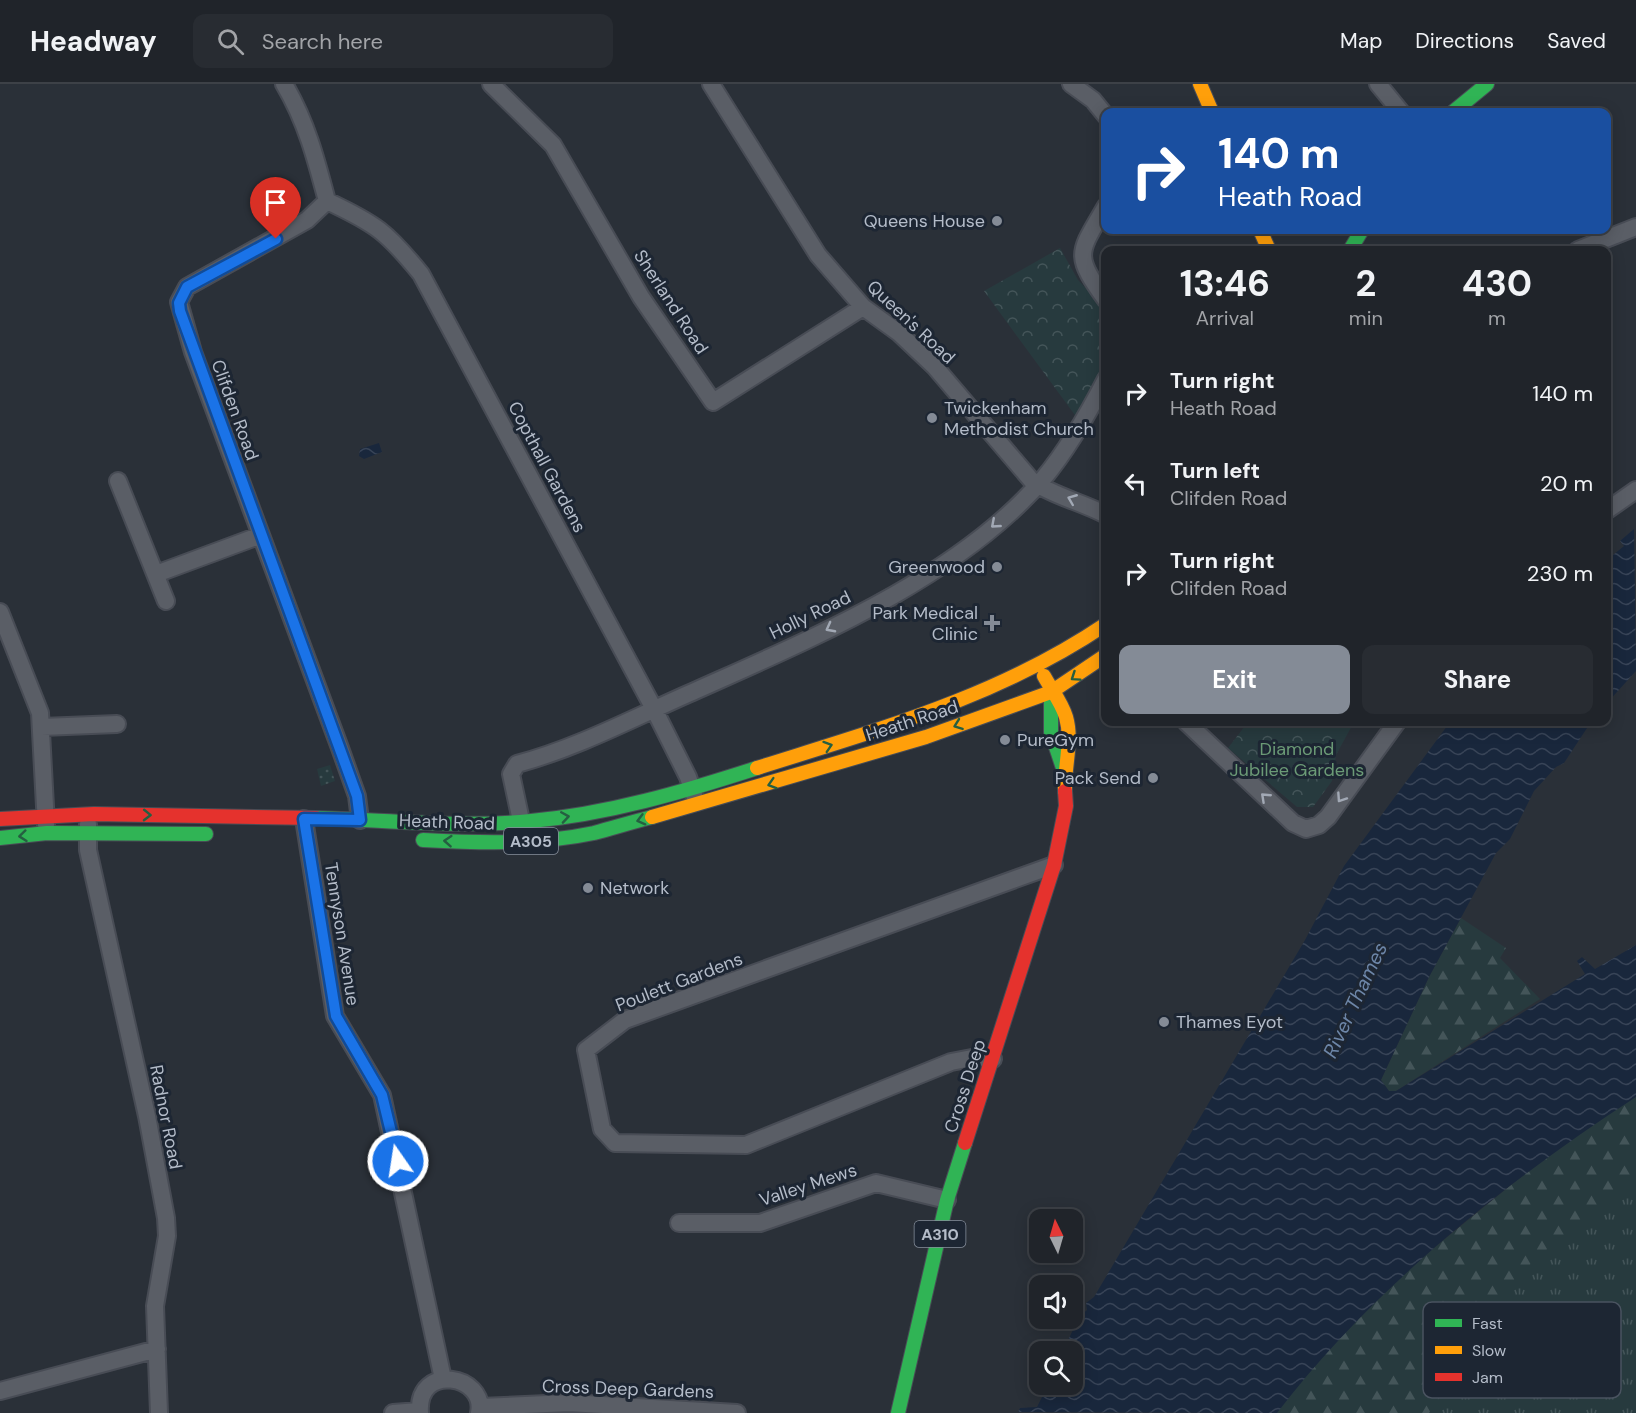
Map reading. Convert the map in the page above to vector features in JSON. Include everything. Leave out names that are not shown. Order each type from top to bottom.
[{"type":"main road","points":[[1200,84],[1208,108]]},
{"type":"main road","points":[[1458,108],[1487,84]]},
{"type":"main road","name":"A305","points":[[1040,668],[1101,627]]},
{"type":"main road","name":"A305","points":[[1051,692],[1101,658]]},
{"type":"main road","points":[[1040,668],[1051,692]]},
{"type":"main road","name":"Heath Road","points":[[0,819],[45,814],[89,814],[360,820],[434,824],[522,822],[564,818],[639,803],[692,788],[928,713],[991,691],[1040,668]]},
{"type":"main road","name":"Heath Road","points":[[404,839],[479,843],[525,841],[592,833],[697,805],[926,737],[1051,692]]},
{"type":"main road","name":"Cross Deep","points":[[898,1413],[947,1200],[1054,865],[1065,806],[1064,771],[1051,739],[1048,722],[1051,692]]},
{"type":"main road","points":[[0,838],[88,832],[223,834]]},
{"type":"street","points":[[284,84],[300,112],[313,145],[327,201]]},
{"type":"street","name":"Sherland Road","points":[[491,84],[553,145],[641,297],[714,402],[863,306]]},
{"type":"street","name":"Queen's Road","points":[[711,84],[818,255],[863,306],[899,333],[935,367],[1038,485],[1101,513]]},
{"type":"street","points":[[1071,84],[1093,100],[1101,110]]},
{"type":"street","points":[[1378,84],[1398,108]]},
{"type":"street","name":"Clifden Road","points":[[327,201],[302,224],[187,287],[179,303],[193,352],[344,758],[357,796],[360,820]]},
{"type":"street","name":"Copthall Gardens","points":[[327,201],[372,223],[392,238],[421,274],[654,709],[692,788],[697,805]]},
{"type":"street","points":[[1101,214],[1086,240],[1081,258],[1086,272],[1101,293]]},
{"type":"street","points":[[1588,246],[1636,227]]},
{"type":"street","name":"Holly Road","points":[[522,822],[513,768],[517,764],[560,752],[822,632],[897,593],[974,543],[1038,485],[1069,445],[1101,388]]},
{"type":"street","points":[[118,481],[166,601]]},
{"type":"street","points":[[1611,508],[1636,490]]},
{"type":"street","points":[[156,574],[261,535]]},
{"type":"street","points":[[0,612],[40,713],[47,833]]},
{"type":"street","points":[[42,727],[117,724]]},
{"type":"street","points":[[1190,726],[1293,823],[1311,829],[1328,817],[1394,726]]},
{"type":"street","name":"Radnor Road","points":[[89,814],[88,850],[140,1081],[166,1218],[167,1236],[155,1306],[159,1413]]},
{"type":"street","name":"Tennyson Avenue","points":[[304,819],[336,1016],[382,1095],[443,1379]]},
{"type":"street","points":[[522,822],[525,841]]},
{"type":"street","name":"Poulett Gardens","points":[[993,1059],[977,1057],[951,1062],[746,1144],[615,1143],[602,1129],[586,1050],[625,1020],[1054,865]]},
{"type":"street","name":"Valley Mews","points":[[679,1223],[760,1222],[876,1183],[947,1200]]},
{"type":"street","points":[[0,1391],[157,1349]]},
{"type":"street","points":[[393,1413],[419,1412],[421,1397],[427,1388],[443,1379]]},
{"type":"street","name":"Cross Deep Gardens","points":[[443,1379],[465,1383],[480,1410],[569,1403],[738,1413]]},
{"type":"green space","points":[[1060,248],[1078,280],[1101,304],[1101,378],[1080,422],[984,291]]},
{"type":"green space","name":"Diamond Jubilee Gardens","points":[[1245,726],[1352,726],[1336,755],[1332,781],[1313,807],[1297,807],[1228,748]]},
{"type":"green space","points":[[330,765],[335,781],[321,786],[317,769]]},
{"type":"green space","points":[[1461,918],[1506,948],[1500,958],[1540,999],[1396,1091],[1389,1091],[1381,1080],[1429,977]]},
{"type":"green space","points":[[1636,1083],[1636,1183],[1534,1259],[1505,1302],[1423,1302],[1423,1398],[1439,1398],[1429,1413],[1266,1413],[1337,1327]]},
{"type":"green space","points":[[1636,1113],[1636,1413],[1303,1413],[1423,1305],[1423,1398],[1621,1398],[1621,1302],[1426,1302]]},
{"type":"water","points":[[379,443],[382,452],[364,459],[359,456],[360,449]]},
{"type":"water","points":[[1634,529],[1636,671],[1611,699],[1611,557],[1624,546],[1620,541]]},
{"type":"water","name":"River Thames","points":[[1447,726],[1588,726],[1564,763],[1556,767],[1534,791],[1510,839],[1496,853],[1429,977],[1381,1080],[1389,1091],[1396,1091],[1585,974],[1577,961],[1582,957],[1595,969],[1636,945],[1636,1097],[1538,1165],[1443,1240],[1355,1323],[1314,1367],[1277,1413],[1018,1412],[1020,1408],[1037,1407],[1043,1395],[1083,1395],[1083,1341],[1068,1341],[1073,1329],[1083,1329],[1086,1303],[1094,1297],[1305,940],[1344,866]]},
{"type":"traffic: fast","points":[[1458,108],[1487,84]]},
{"type":"traffic: fast","points":[[1352,246],[1360,234]]},
{"type":"traffic: fast","points":[[1051,692],[1051,732],[1064,771]]},
{"type":"traffic: fast","points":[[316,818],[451,824],[504,823],[560,818],[645,801],[757,768]]},
{"type":"traffic: fast","points":[[423,840],[487,842],[552,840],[594,833],[652,817]]},
{"type":"traffic: fast","points":[[0,838],[47,833],[206,834]]},
{"type":"traffic: fast","points":[[898,1413],[947,1200],[965,1143]]},
{"type":"traffic: slow","points":[[1200,84],[1210,108]]},
{"type":"traffic: slow","points":[[1262,234],[1267,246]]},
{"type":"traffic: slow","points":[[757,768],[893,725],[981,691],[1065,650],[1101,627]]},
{"type":"traffic: slow","points":[[652,817],[926,737],[1051,692],[1101,658]]},
{"type":"traffic: slow","points":[[1044,676],[1062,707],[1068,726],[1065,791]]},
{"type":"traffic: jam","points":[[965,1143],[1054,865],[1066,806],[1065,791]]},
{"type":"traffic: jam","points":[[0,819],[94,814],[316,818]]},
{"type":"place","name":"Queens House","points":[[997,221]]},
{"type":"place","name":"Twickenham Methodist Church","points":[[932,418]]},
{"type":"place","name":"Greenwood","points":[[997,567]]},
{"type":"place","name":"Park Medical Clinic","points":[[992,623]]},
{"type":"place","name":"PureGym","points":[[1005,740]]},
{"type":"place","name":"Pack Send","points":[[1153,778]]},
{"type":"place","name":"Network","points":[[588,888]]},
{"type":"place","name":"Thames Eyot","points":[[1164,1022]]},
{"type":"route","points":[[276,239],[187,287],[179,303],[180,311],[193,352],[357,796],[360,820],[304,819],[336,1016],[382,1095],[398,1161]]}]
